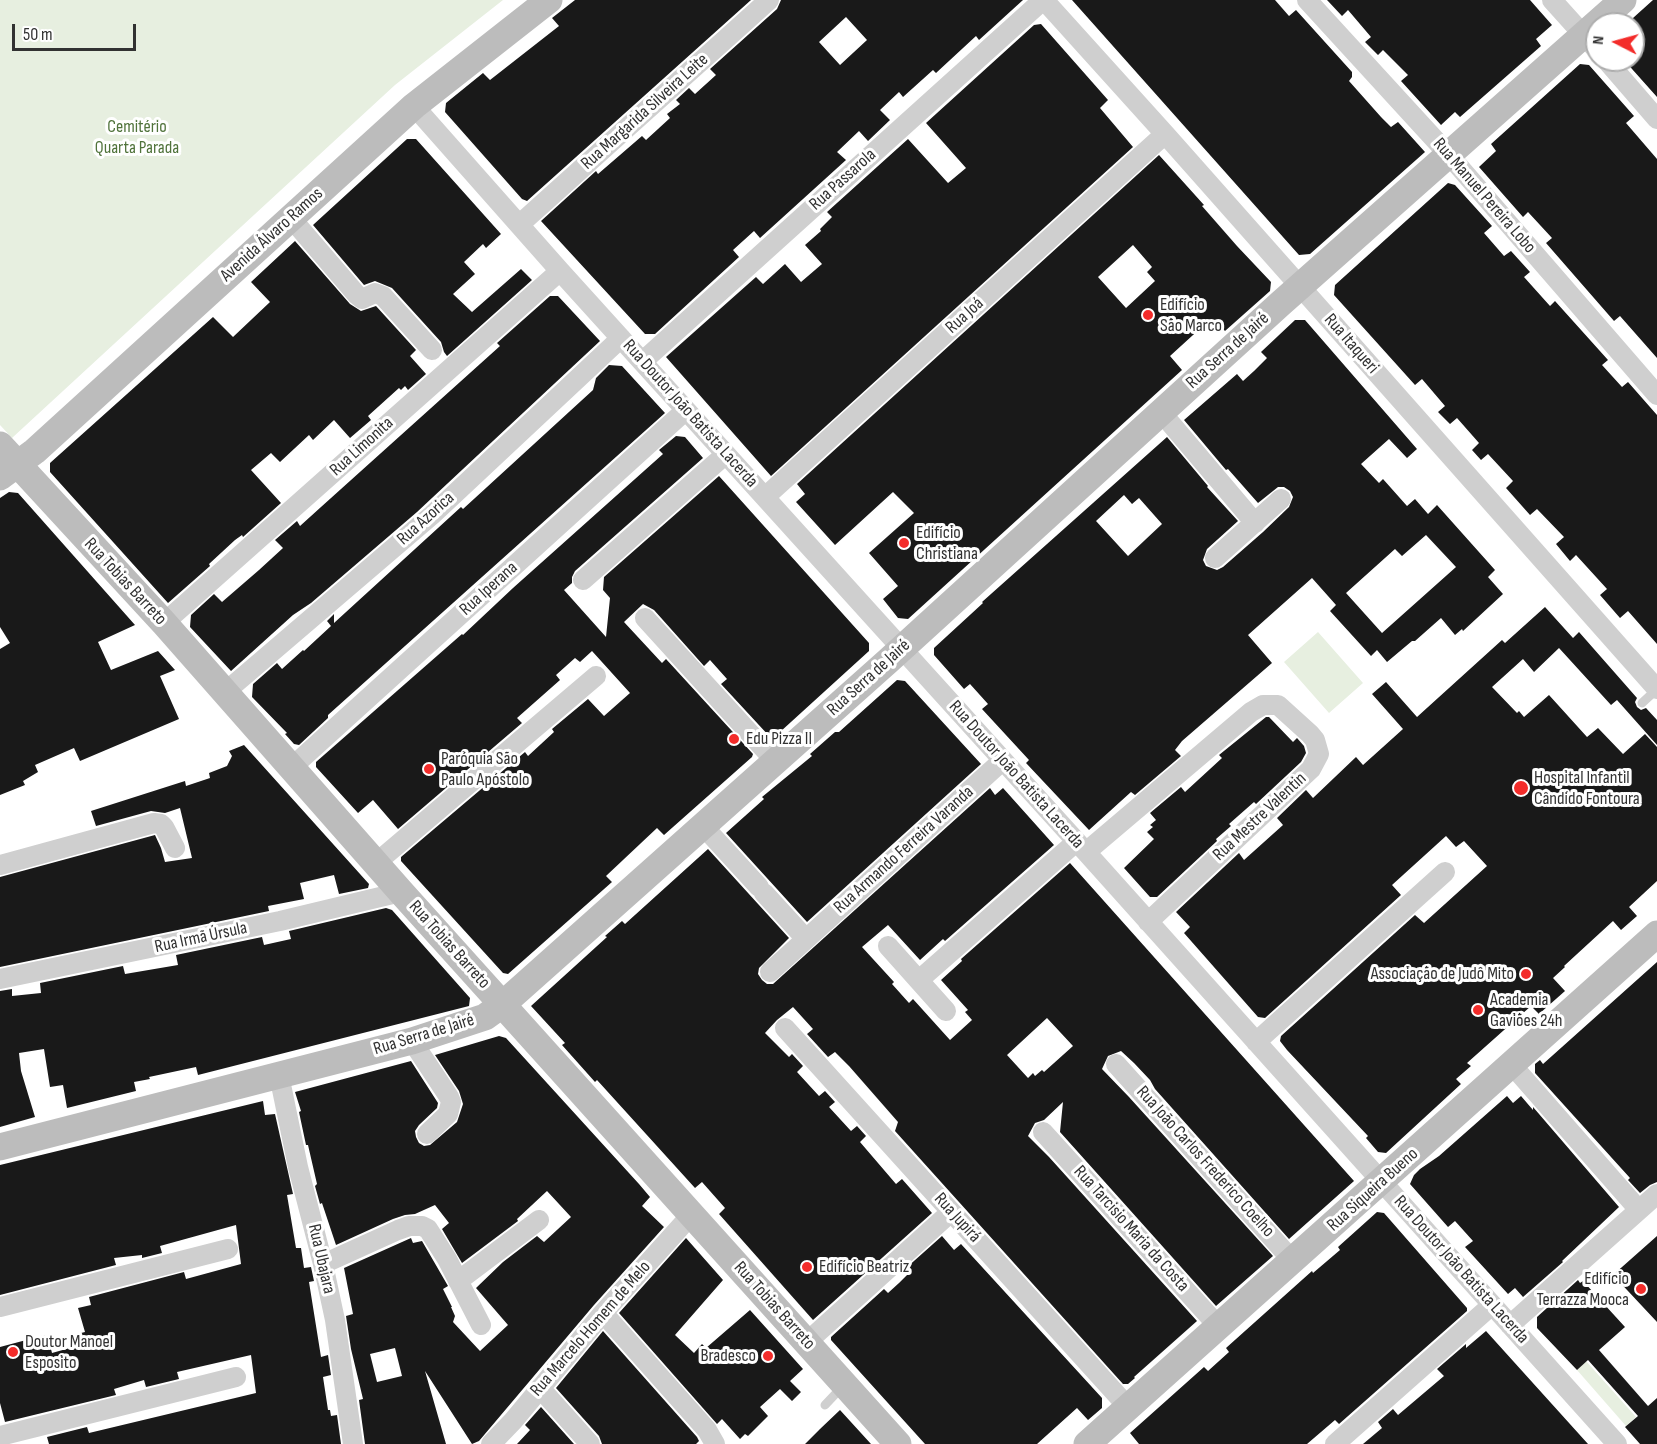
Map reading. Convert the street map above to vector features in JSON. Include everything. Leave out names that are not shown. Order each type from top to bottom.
[{"type":"main road","name":"Avenida Álvaro Ramos","points":[[9,471],[414,106],[549,0]]},
{"type":"main road","name":"Rua Serra de Jairé","points":[[0,1147],[412,1041],[485,1017],[503,1004],[704,827],[1300,286],[1449,155],[1585,48]]},
{"type":"main road","name":"Rua Tobias Barreto","points":[[0,445],[9,471],[164,623],[400,892],[898,1444]]},
{"type":"main road","name":"Rua Siqueira Bueno","points":[[1087,1444],[1512,1065],[1654,944]]},
{"type":"street","name":"Rua Margarida Silveira Leite","points":[[520,224],[769,0]]},
{"type":"street","name":"Rua Itaqueri","points":[[1043,0],[1165,134],[1657,689]]},
{"type":"street","name":"Rua Passarola","points":[[643,361],[1043,0]]},
{"type":"street","name":"Rua Manuel Pereira Lobo","points":[[1307,0],[1449,155],[1657,394]]},
{"type":"street","points":[[1552,0],[1585,36]]},
{"type":"street","points":[[1616,72],[1657,119]]},
{"type":"street","name":"Rua Doutor João Batista Lacerda","points":[[414,106],[1617,1444]]},
{"type":"street","name":"Rua Joá","points":[[765,497],[1165,134]]},
{"type":"street","points":[[291,218],[357,295],[362,298],[375,293],[383,296],[432,350]]},
{"type":"street","name":"Rua Limonita","points":[[164,623],[560,271]]},
{"type":"street","name":"Rua Azorica","points":[[224,693],[432,515],[621,338]]},
{"type":"street","name":"Rua Iperana","points":[[291,768],[686,410]]},
{"type":"street","points":[[1161,412],[1255,523]]},
{"type":"street","points":[[583,580],[726,454]]},
{"type":"street","points":[[1215,558],[1281,499]]},
{"type":"street","points":[[645,618],[776,762]]},
{"type":"street","points":[[376,862],[596,676]]},
{"type":"street","name":"Rua Mestre Valentin","points":[[1081,847],[1251,712],[1263,705],[1278,705],[1315,740],[1319,754],[1305,775],[1148,922]]},
{"type":"street","name":"Rua Armando Ferreira Varanda","points":[[770,972],[1002,761]]},
{"type":"street","points":[[0,865],[149,824],[160,824],[164,827],[175,848]]},
{"type":"street","points":[[704,827],[806,939]]},
{"type":"street","points":[[919,980],[1081,847]]},
{"type":"street","points":[[1256,1042],[1445,872]]},
{"type":"street","name":"Rua Irmã Úrsula","points":[[0,979],[280,921],[400,892]]},
{"type":"street","points":[[888,946],[946,1011]]},
{"type":"street","name":"Rua Jupirá","points":[[785,1028],[1128,1407]]},
{"type":"street","points":[[412,1041],[450,1097],[451,1102],[448,1114],[427,1134]]},
{"type":"street","name":"Rua João Carlos Frederico Coelho","points":[[1116,1064],[1293,1261]]},
{"type":"street","points":[[1512,1065],[1639,1210]]},
{"type":"street","name":"Rua Ubajara","points":[[279,1075],[298,1167],[335,1320],[353,1444]]},
{"type":"street","name":"Rua Tarcisio Maria da Costa","points":[[1043,1132],[1219,1327]]},
{"type":"street","points":[[1510,1325],[1657,1194]]},
{"type":"street","points":[[807,1342],[951,1212]]},
{"type":"street","name":"Rua Marcelo Homem de Melo","points":[[491,1444],[603,1313],[692,1214]]},
{"type":"street","points":[[458,1281],[538,1220]]},
{"type":"street","points":[[323,1264],[398,1230],[417,1225],[428,1229],[481,1325]]},
{"type":"street","points":[[0,1307],[228,1249]]},
{"type":"street","points":[[1345,1441],[1492,1305]]},
{"type":"street","points":[[603,1313],[711,1437]]},
{"type":"street","points":[[0,1436],[236,1377]]},
{"type":"street","points":[[540,1388],[590,1444]]},
{"type":"lane","points":[[1642,703],[1657,689]]},
{"type":"lane","points":[[825,1405],[844,1385]]},
{"type":"green space","name":"Cemitério Quarta Parada","points":[[0,0],[503,0],[395,85],[12,438],[0,425]]},
{"type":"green space","points":[[1318,632],[1363,683],[1329,713],[1284,662]]},
{"type":"green space","points":[[1586,1361],[1636,1417],[1626,1426],[1577,1370]]},
{"type":"building","points":[[575,0],[751,0],[527,201],[522,199],[445,112],[446,103],[483,73],[490,80],[559,26],[552,18]]},
{"type":"building","points":[[781,0],[1023,0],[979,40],[976,36],[936,73],[933,70],[903,97],[899,92],[880,110],[890,120],[868,141],[859,131],[837,152],[846,160],[760,238],[754,231],[733,250],[739,257],[655,334],[645,334],[541,221],[596,171],[598,174],[642,136],[646,140],[670,118],[667,114],[680,104],[676,100],[689,88],[695,94],[716,75],[710,69],[777,9]],"holes":[[[846,17],[867,40],[840,65],[819,42]]]},
{"type":"building","points":[[1072,0],[1275,0],[1289,16],[1296,10],[1352,72],[1349,81],[1381,117],[1391,127],[1398,122],[1425,152],[1310,254],[1299,255]]},
{"type":"building","points":[[1327,0],[1530,0],[1552,25],[1536,39],[1541,46],[1460,117],[1455,112],[1441,125],[1401,81],[1408,75],[1383,50],[1378,55],[1365,42],[1371,37],[1348,10],[1342,16]]},
{"type":"building","points":[[1653,0],[1657,0],[1657,97],[1635,72],[1645,72],[1645,12],[1640,12]]},
{"type":"building","points":[[1041,24],[1108,100],[1100,108],[1133,147],[771,476],[666,357],[756,277],[763,284],[785,264],[801,282],[822,264],[805,245],[832,217],[827,212],[908,139],[948,183],[966,168],[926,123],[1034,25]]},
{"type":"building","points":[[1580,64],[1585,65],[1585,72],[1595,72],[1634,116],[1626,123],[1657,159],[1657,358],[1620,316],[1614,321],[1546,243],[1552,238],[1528,212],[1523,217],[1479,167],[1496,151],[1491,144]]},
{"type":"building","points":[[407,139],[416,139],[501,234],[486,248],[483,244],[464,262],[475,274],[453,294],[472,312],[521,269],[532,280],[447,356],[441,342],[392,288],[375,281],[364,285],[313,225]]},
{"type":"building","points":[[1159,155],[1271,282],[1270,291],[1225,331],[1217,323],[1209,330],[1204,325],[1170,356],[1182,370],[908,619],[898,618],[883,599],[898,586],[869,553],[914,513],[893,492],[835,545],[796,502],[805,494],[797,484]],"holes":[[[1133,245],[1152,267],[1147,272],[1155,281],[1126,308],[1098,277]]]},
{"type":"building","points":[[1448,183],[1455,185],[1492,226],[1484,233],[1504,256],[1511,251],[1530,272],[1524,277],[1550,306],[1555,301],[1608,360],[1602,365],[1622,387],[1628,382],[1657,415],[1657,644],[1628,611],[1620,618],[1600,595],[1607,589],[1576,555],[1570,561],[1556,544],[1564,537],[1537,509],[1530,515],[1506,488],[1513,481],[1488,454],[1481,460],[1472,450],[1479,443],[1457,418],[1450,424],[1438,412],[1445,406],[1422,379],[1415,385],[1334,295],[1335,285]]},
{"type":"building","points":[[295,241],[350,304],[361,311],[376,306],[416,350],[410,356],[426,374],[408,390],[405,386],[401,390],[399,388],[368,416],[371,420],[350,438],[334,420],[313,440],[309,435],[280,462],[271,453],[251,470],[281,503],[243,537],[242,535],[235,540],[209,564],[210,566],[168,603],[50,472],[50,463],[213,317],[233,337],[270,302],[251,282]]},
{"type":"building","points":[[550,296],[558,296],[600,341],[417,512],[311,603],[293,615],[231,671],[190,627],[191,615],[214,594],[222,602],[259,570],[283,548],[275,540],[297,521],[300,526],[500,346],[497,343]]},
{"type":"building","points":[[1295,320],[1305,320],[1417,449],[1407,458],[1389,439],[1361,464],[1379,483],[1383,479],[1407,506],[1415,499],[1428,514],[1437,505],[1495,570],[1488,577],[1503,594],[1463,631],[1462,629],[1455,635],[1441,618],[1387,662],[1377,650],[1371,656],[1330,611],[1336,605],[1312,578],[1248,635],[1272,663],[1182,741],[1175,750],[1181,756],[1135,795],[1131,792],[1089,830],[1026,763],[1029,760],[982,709],[988,704],[970,684],[964,689],[934,655],[934,648],[982,602],[1167,437],[1238,521],[1207,549],[1203,560],[1206,566],[1217,570],[1223,567],[1263,532],[1289,507],[1293,497],[1290,491],[1284,487],[1278,487],[1258,503],[1228,469],[1226,470],[1184,420],[1237,374],[1243,381],[1267,358],[1261,352]],"holes":[[[1124,495],[1132,504],[1139,498],[1162,524],[1128,556],[1096,521]],[[1426,535],[1456,567],[1382,633],[1346,593],[1395,549],[1402,556]]]},
{"type":"building","points":[[609,365],[622,366],[665,413],[328,715],[328,718],[299,745],[294,744],[285,734],[287,733],[252,697],[253,684],[277,663],[282,669],[304,651],[331,626],[327,621],[334,614],[334,623],[461,507],[463,509],[593,390],[596,378]]},
{"type":"building","points":[[676,436],[685,437],[703,458],[575,571],[572,583],[564,590],[606,637],[610,598],[603,590],[604,577],[719,476],[869,643],[869,651],[780,732],[770,737],[721,684],[727,679],[710,660],[704,666],[654,610],[643,604],[624,622],[662,663],[666,659],[753,754],[752,757],[664,835],[657,828],[606,876],[612,882],[508,974],[503,973],[401,861],[401,857],[525,752],[528,756],[554,732],[552,729],[588,699],[604,716],[630,693],[592,651],[580,662],[575,658],[556,675],[560,680],[517,718],[522,723],[398,829],[373,800],[358,813],[316,767],[316,762],[463,635],[663,454],[659,450]]},
{"type":"building","points":[[9,492],[18,493],[135,625],[98,642],[111,670],[158,651],[175,670],[160,676],[179,719],[80,761],[74,748],[35,765],[38,772],[23,781],[25,785],[0,795],[0,649],[10,643],[0,627],[0,498]]},
{"type":"building","points":[[1545,607],[1573,638],[1579,632],[1637,698],[1635,702],[1637,707],[1641,710],[1646,708],[1657,720],[1657,745],[1617,700],[1611,705],[1559,648],[1534,672],[1523,659],[1492,687],[1517,713],[1519,711],[1524,717],[1549,695],[1587,737],[1598,728],[1623,754],[1645,734],[1657,747],[1657,881],[1629,907],[1637,916],[1621,930],[1613,921],[1553,978],[1565,991],[1539,1014],[1531,1006],[1467,1063],[1471,1066],[1456,1079],[1461,1084],[1386,1153],[1378,1152],[1366,1138],[1368,1136],[1287,1050],[1280,1041],[1281,1036],[1415,915],[1424,923],[1487,866],[1464,841],[1456,847],[1446,836],[1392,885],[1401,895],[1265,1018],[1258,1017],[1184,933],[1190,927],[1176,912],[1239,853],[1244,860],[1283,825],[1277,818],[1306,790],[1313,798],[1356,757],[1363,765],[1403,729],[1372,694],[1386,682],[1417,717],[1502,640],[1505,643]]},
{"type":"building","points":[[897,680],[905,681],[981,764],[807,922],[726,833],[764,799],[762,797],[812,756],[810,754],[835,732],[839,732]]},
{"type":"building","points":[[1266,717],[1269,717],[1293,742],[1297,738],[1304,746],[1306,753],[1301,762],[1256,804],[1254,802],[1229,824],[1231,826],[1216,839],[1217,841],[1157,897],[1150,897],[1124,868],[1154,839],[1147,832],[1156,820],[1150,813],[1181,787],[1185,792],[1222,758],[1219,755]]},
{"type":"building","points":[[244,745],[369,884],[368,888],[339,894],[334,875],[300,883],[304,899],[268,906],[269,911],[0,967],[0,877],[155,835],[165,862],[192,858],[180,808],[165,813],[151,811],[96,826],[91,811],[185,781],[186,786],[210,778],[209,773],[227,766],[232,756],[229,751]]},
{"type":"building","points":[[990,788],[995,795],[1003,788],[1054,845],[945,941],[943,939],[920,960],[888,925],[862,947],[894,982],[892,984],[909,1003],[913,999],[950,1040],[972,1020],[965,1012],[968,1010],[941,980],[962,961],[961,959],[1070,863],[1354,1181],[1289,1239],[1134,1063],[1121,1051],[1108,1056],[1102,1069],[1273,1256],[1216,1306],[1060,1132],[1063,1102],[1044,1120],[1035,1123],[1028,1136],[1197,1321],[1128,1384],[1123,1384],[895,1131],[898,1122],[849,1066],[835,1052],[828,1057],[807,1034],[813,1029],[793,1007],[765,1033],[789,1057],[792,1054],[803,1066],[797,1072],[819,1096],[825,1091],[835,1102],[829,1107],[851,1131],[857,1126],[866,1136],[860,1142],[896,1184],[902,1179],[932,1213],[813,1320],[719,1214],[725,1208],[702,1182],[695,1188],[597,1080],[595,1082],[562,1045],[565,1043],[531,1006],[607,937],[605,936],[622,921],[625,924],[708,849],[789,938],[759,968],[758,974],[762,980],[767,984],[773,984]],"holes":[[[1047,1018],[1073,1046],[1044,1072],[1042,1070],[1035,1076],[1033,1073],[1028,1078],[1007,1055]]]},
{"type":"building","points":[[386,908],[392,910],[470,998],[469,1006],[198,1075],[196,1067],[149,1077],[150,1079],[134,1082],[136,1091],[67,1108],[63,1085],[50,1087],[44,1049],[19,1053],[21,1071],[35,1117],[0,1127],[0,991],[12,989],[12,996],[41,993],[40,983],[123,966],[125,974],[178,965],[176,955],[262,937],[264,945],[291,939],[289,931]]},
{"type":"building","points":[[1657,962],[1657,1182],[1640,1193],[1628,1180],[1630,1178],[1535,1073],[1535,1064],[1540,1060],[1543,1064]]},
{"type":"building","points":[[499,1036],[506,1038],[650,1197],[642,1206],[664,1227],[594,1305],[479,1441],[472,1444],[425,1371],[446,1444],[365,1444],[359,1400],[363,1399],[346,1316],[353,1314],[344,1268],[411,1238],[413,1243],[422,1241],[448,1286],[443,1289],[455,1316],[453,1322],[480,1351],[508,1325],[476,1288],[503,1262],[537,1236],[544,1242],[571,1217],[547,1191],[517,1219],[518,1221],[462,1263],[442,1229],[449,1223],[435,1205],[415,1214],[393,1219],[336,1245],[315,1186],[317,1184],[295,1092],[411,1061],[438,1103],[437,1108],[415,1131],[419,1143],[424,1146],[430,1145],[457,1122],[463,1104],[459,1091],[435,1055]],"holes":[[[395,1348],[402,1376],[377,1382],[370,1354]]]},
{"type":"building","points":[[1507,1096],[1513,1103],[1521,1096],[1533,1110],[1533,1107],[1619,1207],[1563,1262],[1523,1297],[1515,1288],[1508,1294],[1465,1247],[1473,1241],[1455,1221],[1448,1227],[1410,1184],[1420,1169],[1439,1156]]},
{"type":"building","points":[[263,1101],[265,1115],[275,1114],[293,1194],[287,1195],[296,1248],[301,1248],[304,1268],[311,1267],[314,1281],[309,1282],[321,1357],[328,1355],[331,1375],[323,1377],[328,1410],[331,1416],[337,1415],[341,1444],[49,1444],[47,1437],[87,1427],[89,1433],[256,1393],[251,1355],[177,1372],[179,1379],[146,1387],[144,1380],[114,1389],[116,1395],[5,1422],[0,1403],[0,1347],[45,1335],[52,1353],[84,1344],[81,1333],[85,1332],[78,1308],[91,1305],[89,1297],[184,1272],[186,1279],[241,1264],[236,1225],[160,1246],[162,1253],[142,1258],[142,1255],[114,1258],[116,1265],[0,1295],[0,1165]]},
{"type":"building","points":[[1377,1212],[1384,1213],[1467,1308],[1467,1311],[1339,1424],[1335,1420],[1307,1444],[1139,1444],[1130,1433],[1204,1367],[1208,1371],[1229,1352],[1226,1348],[1312,1271],[1313,1273],[1340,1250],[1338,1247]]},
{"type":"building","points":[[942,1236],[954,1250],[961,1244],[1102,1398],[1102,1408],[1088,1420],[1077,1408],[1037,1444],[925,1444],[831,1340],[831,1337],[884,1289],[888,1293],[899,1283],[909,1273],[905,1269]]},
{"type":"building","name":"Edifício Terrazza Mooca","points":[[1657,1236],[1657,1322],[1613,1275]]},
{"type":"building","points":[[686,1238],[723,1280],[675,1335],[694,1353],[702,1344],[706,1348],[750,1310],[803,1369],[790,1381],[801,1392],[792,1401],[780,1389],[760,1407],[768,1416],[748,1436],[745,1434],[740,1439],[722,1419],[717,1424],[619,1313]]},
{"type":"building","points":[[1578,1280],[1580,1283],[1583,1281],[1625,1327],[1599,1350],[1648,1406],[1657,1398],[1657,1444],[1640,1444],[1625,1427],[1638,1416],[1588,1360],[1577,1370],[1537,1328],[1537,1317]]},
{"type":"building","points":[[603,1331],[697,1437],[699,1441],[696,1444],[602,1444],[599,1436],[556,1388]]},
{"type":"building","points":[[1486,1331],[1588,1444],[1363,1444],[1382,1428],[1378,1422],[1393,1409],[1398,1415],[1444,1376],[1437,1369],[1466,1344],[1466,1348]]},
{"type":"building","points":[[541,1407],[574,1444],[517,1444],[530,1430],[525,1425]]},
{"type":"building","points":[[840,1410],[871,1444],[805,1444],[820,1429]]},
{"type":"place","name":"Edifício São Marco","points":[[1148,315]]},
{"type":"place","name":"Edifício Christiana","points":[[904,543]]},
{"type":"place","name":"Edu Pizza II","points":[[734,739]]},
{"type":"place","name":"Paróquia São Paulo Apóstolo","points":[[429,769]]},
{"type":"place","name":"Hospital Infantil Cândido Fontoura","points":[[1521,788]]},
{"type":"place","name":"Associação de Judô Mito","points":[[1526,974]]},
{"type":"place","name":"Academia Gaviões 24h","points":[[1478,1010]]},
{"type":"place","name":"Edifício Beatriz","points":[[807,1267]]},
{"type":"place","name":"Edifício Terrazza Mooca","points":[[1641,1289]]},
{"type":"place","name":"Doutor Manoel Esposito","points":[[13,1352]]},
{"type":"place","name":"Bradesco","points":[[768,1356]]}]
